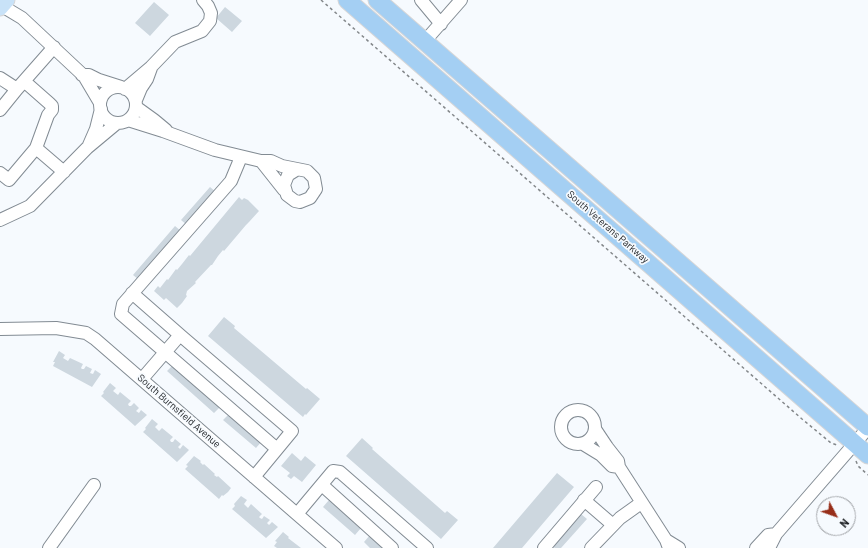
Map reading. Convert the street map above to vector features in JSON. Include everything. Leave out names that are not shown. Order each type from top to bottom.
[{"type":"highway","name":"South Veterans Parkway","points":[[347,0],[628,244],[850,447],[868,455]]},
{"type":"highway","name":"South Veterans Parkway","points":[[377,0],[868,427]]},
{"type":"street","points":[[87,148],[96,129],[102,97],[111,88],[124,88],[151,67],[175,42],[202,31],[210,21],[211,13],[203,0]]},
{"type":"street","points":[[421,0],[441,24]]},
{"type":"street","points":[[425,41],[461,0]]},
{"type":"street","points":[[3,5],[22,18],[82,75],[101,106],[107,119],[170,134],[215,150],[241,157],[271,162],[296,170],[307,171],[314,178],[316,184],[314,194],[306,201],[295,201],[287,195],[261,161]]},
{"type":"street","points":[[2,105],[54,47]]},
{"type":"street","points":[[0,220],[30,206],[87,148],[132,116],[140,88],[147,80],[151,67]]},
{"type":"street","points":[[82,75],[89,75],[99,80],[124,88],[133,94],[136,104],[170,134]]},
{"type":"street","points":[[0,78],[21,85],[52,106],[52,110],[48,115],[36,148],[8,180],[0,173]]},
{"type":"street","points":[[36,148],[64,172]]},
{"type":"street","points":[[241,157],[231,181],[123,304],[121,314],[277,449]]},
{"type":"street","points":[[284,190],[285,180],[292,172],[296,170]]},
{"type":"street","points":[[132,294],[292,431],[254,477]]},
{"type":"street","name":"South Burnsfield Avenue","points":[[0,329],[56,328],[86,333],[107,348],[336,548]]},
{"type":"street","points":[[142,379],[180,335]]},
{"type":"street","points":[[619,467],[612,466],[601,455],[583,444],[574,444],[564,438],[560,427],[564,416],[574,410],[585,410],[593,418],[595,429],[606,447],[618,461],[619,467],[667,544],[679,548]]},
{"type":"street","points":[[769,548],[776,534],[868,427]]},
{"type":"street","points":[[583,444],[590,439],[595,429]]},
{"type":"street","points":[[297,514],[333,471],[340,472],[428,548]]},
{"type":"street","points":[[49,548],[94,485]]},
{"type":"street","points":[[322,485],[392,548]]},
{"type":"street","points":[[544,548],[596,487]]},
{"type":"street","points":[[584,500],[613,525]]},
{"type":"street","points":[[591,548],[620,518],[641,503]]},
{"type":"street","points":[[756,548],[768,535],[776,534]]},
{"type":"path","points":[[321,0],[802,419],[831,443],[850,447],[858,466],[868,475]]},
{"type":"building","points":[[154,2],[169,15],[150,36],[135,23]]},
{"type":"building","points":[[225,7],[242,21],[232,32],[216,18]]},
{"type":"building","points":[[210,187],[216,192],[187,225],[181,220]]},
{"type":"building","points":[[239,197],[242,200],[244,198],[248,200],[259,211],[224,251],[223,250],[212,265],[195,282],[196,283],[187,291],[187,296],[177,308],[166,298],[164,300],[154,291],[158,286],[160,288],[189,255],[190,256]]},
{"type":"building","points":[[175,226],[181,231],[139,280],[133,275]]},
{"type":"building","points":[[224,317],[235,326],[234,328],[306,389],[307,388],[320,399],[306,415],[305,414],[303,417],[208,336]]},
{"type":"building","points":[[59,351],[65,355],[63,358],[68,361],[70,358],[83,364],[82,369],[86,366],[92,369],[90,373],[93,374],[95,370],[101,374],[92,387],[53,366],[55,362],[53,362]]},
{"type":"building","points":[[174,364],[221,406],[214,413],[167,371]]},
{"type":"building","points":[[110,383],[116,388],[113,391],[118,395],[120,392],[131,401],[128,404],[129,406],[134,403],[139,408],[136,411],[139,413],[141,410],[147,415],[135,426],[101,396]]},
{"type":"building","points":[[230,413],[262,441],[256,448],[223,420]]},
{"type":"building","points":[[152,419],[158,424],[155,427],[159,431],[162,428],[173,437],[170,440],[171,442],[175,439],[181,444],[178,447],[180,449],[183,445],[189,450],[177,462],[143,432]]},
{"type":"building","points":[[362,438],[373,448],[372,449],[445,513],[447,511],[458,520],[441,539],[346,456]]},
{"type":"building","points":[[292,453],[301,461],[305,456],[316,465],[302,482],[294,476],[291,479],[287,476],[290,473],[281,466]]},
{"type":"building","points":[[194,456],[215,474],[214,475],[217,477],[218,476],[231,488],[219,499],[185,469],[188,466],[186,465]]},
{"type":"building","points":[[557,473],[574,487],[522,548],[493,548]]},
{"type":"building","points":[[241,496],[247,500],[244,504],[248,508],[251,504],[262,514],[259,517],[260,518],[262,519],[264,516],[270,520],[267,523],[269,525],[272,522],[278,527],[266,538],[232,509],[235,506],[234,504]]},
{"type":"building","points":[[329,500],[361,528],[355,535],[323,507]]},
{"type":"building","points":[[581,514],[587,519],[561,548],[553,547]]},
{"type":"building","points":[[283,532],[301,548],[277,548],[274,546],[277,542],[275,541]]},
{"type":"building","points":[[370,535],[384,548],[370,548],[364,542]]}]
